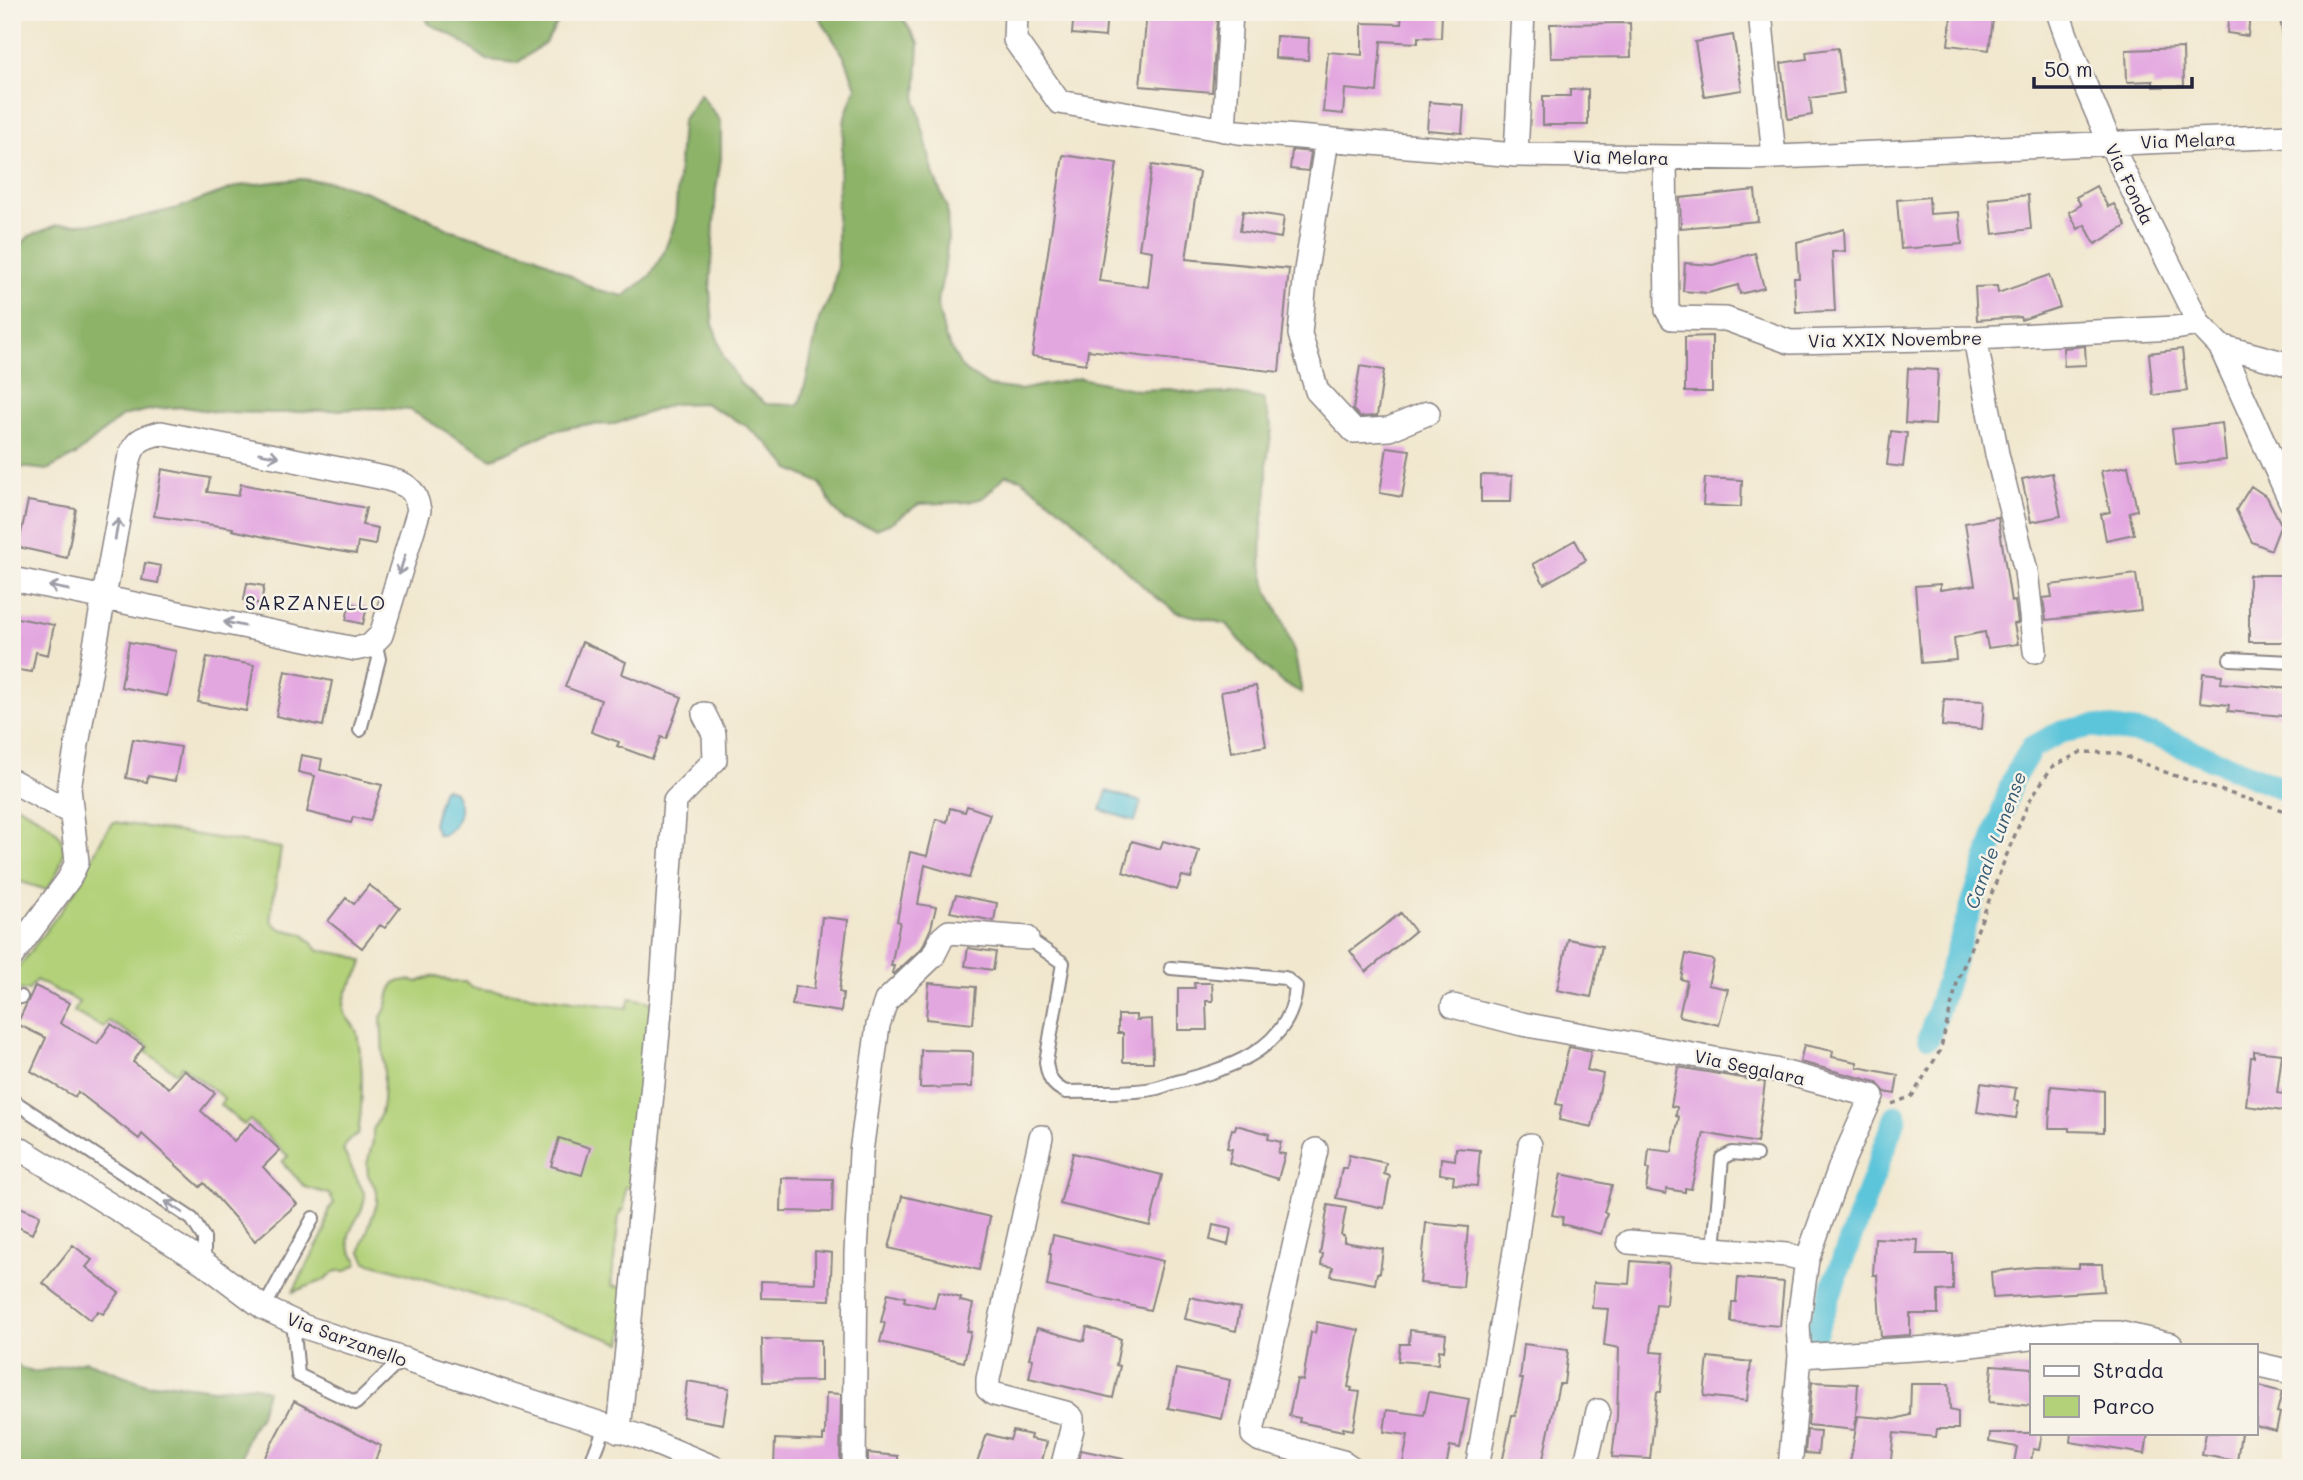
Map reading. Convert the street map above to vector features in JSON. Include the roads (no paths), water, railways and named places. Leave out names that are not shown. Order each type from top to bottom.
[{"type":"street","name":"Via Melara","points":[[1016,12],[1015,40],[1059,102],[1224,130],[1516,155],[1665,158],[1774,157],[2291,136]]},
{"type":"street","points":[[1224,130],[1231,12]]},
{"type":"street","points":[[1516,155],[1523,12]]},
{"type":"street","points":[[1760,12],[1774,157]]},
{"type":"street","name":"Via Fonda","points":[[2058,12],[2077,69],[2110,142],[2199,324],[2220,346],[2291,502]]},
{"type":"street","points":[[1327,140],[1306,270],[1300,334],[1317,391],[1354,431],[1389,429],[1427,413]]},
{"type":"street","name":"Via XXIX Novembre","points":[[1665,158],[1667,310],[1672,318],[1726,319],[1790,341],[1975,338],[2175,328],[2199,324]]},
{"type":"street","points":[[1975,338],[1997,454],[2026,571],[2035,651]]},
{"type":"street","points":[[2220,346],[2291,365]]},
{"type":"street","points":[[12,579],[105,597],[355,649],[370,646],[381,635],[419,510],[416,495],[404,484],[384,478],[161,433],[146,436],[133,444],[129,460],[105,597],[69,788],[77,862],[69,879],[12,956]]},
{"type":"street","points":[[612,1429],[661,1001],[675,801],[715,760],[714,734],[704,714]]},
{"type":"street","points":[[12,781],[72,813]]},
{"type":"street","points":[[854,1468],[856,1253],[861,1152],[878,1025],[886,1001],[933,956],[949,932],[1027,938]]},
{"type":"street","name":"Via Segalara","points":[[1453,1006],[1522,1024],[1776,1070],[1872,1096],[1840,1165],[1807,1261],[1798,1326],[1800,1356],[1790,1468]]},
{"type":"street","points":[[1041,1137],[988,1389],[994,1394],[1066,1413],[1072,1418],[1072,1429],[1062,1468]]},
{"type":"street","name":"Via Sarzanello","points":[[12,1144],[204,1263],[264,1308],[293,1321],[402,1359],[641,1437],[715,1468]]},
{"type":"street","points":[[1477,1468],[1514,1257],[1530,1145]]},
{"type":"street","points":[[1316,1150],[1253,1435],[1260,1440],[1343,1462],[1352,1468]]},
{"type":"street","points":[[1629,1241],[1787,1255],[1807,1261]]},
{"type":"street","points":[[1800,1356],[1962,1346],[2073,1333],[2119,1333],[2167,1344]]},
{"type":"street","points":[[2258,1364],[2291,1372]]},
{"type":"street","points":[[1585,1468],[1598,1411]]},
{"type":"lane","points":[[2286,12],[2291,43]]},
{"type":"lane","points":[[360,730],[379,659],[375,642]]},
{"type":"lane","points":[[2230,659],[2291,662]]},
{"type":"lane","points":[[1027,938],[1063,963],[1045,1062],[1048,1076],[1055,1087],[1066,1092],[1152,1089],[1213,1074],[1248,1058],[1272,1040],[1289,1016],[1295,998],[1296,987],[1285,978],[1171,968]]},
{"type":"lane","points":[[12,1100],[192,1219],[204,1238],[204,1263]]},
{"type":"lane","points":[[1714,1249],[1722,1158],[1732,1153],[1756,1155]]},
{"type":"lane","points":[[264,1308],[313,1218]]},
{"type":"lane","points":[[293,1321],[298,1375],[356,1402],[402,1359]]},
{"type":"lane","points":[[589,1468],[612,1429]]},
{"type":"water","points":[[445,788],[454,792],[459,810],[453,826],[443,835],[438,835],[433,824]]},
{"type":"water","points":[[1107,791],[1141,802],[1135,821],[1101,810]]},
{"type":"waterway","name":"Canale Lunense","points":[[1929,1037],[2013,779],[2032,747],[2061,732],[2093,726],[2154,735],[2291,792]]},
{"type":"waterway","name":"Canale Lunense","points":[[1816,1332],[1896,1116]]},
{"type":"district","name":"SARZANELLO","points":[[316,602]]}]
